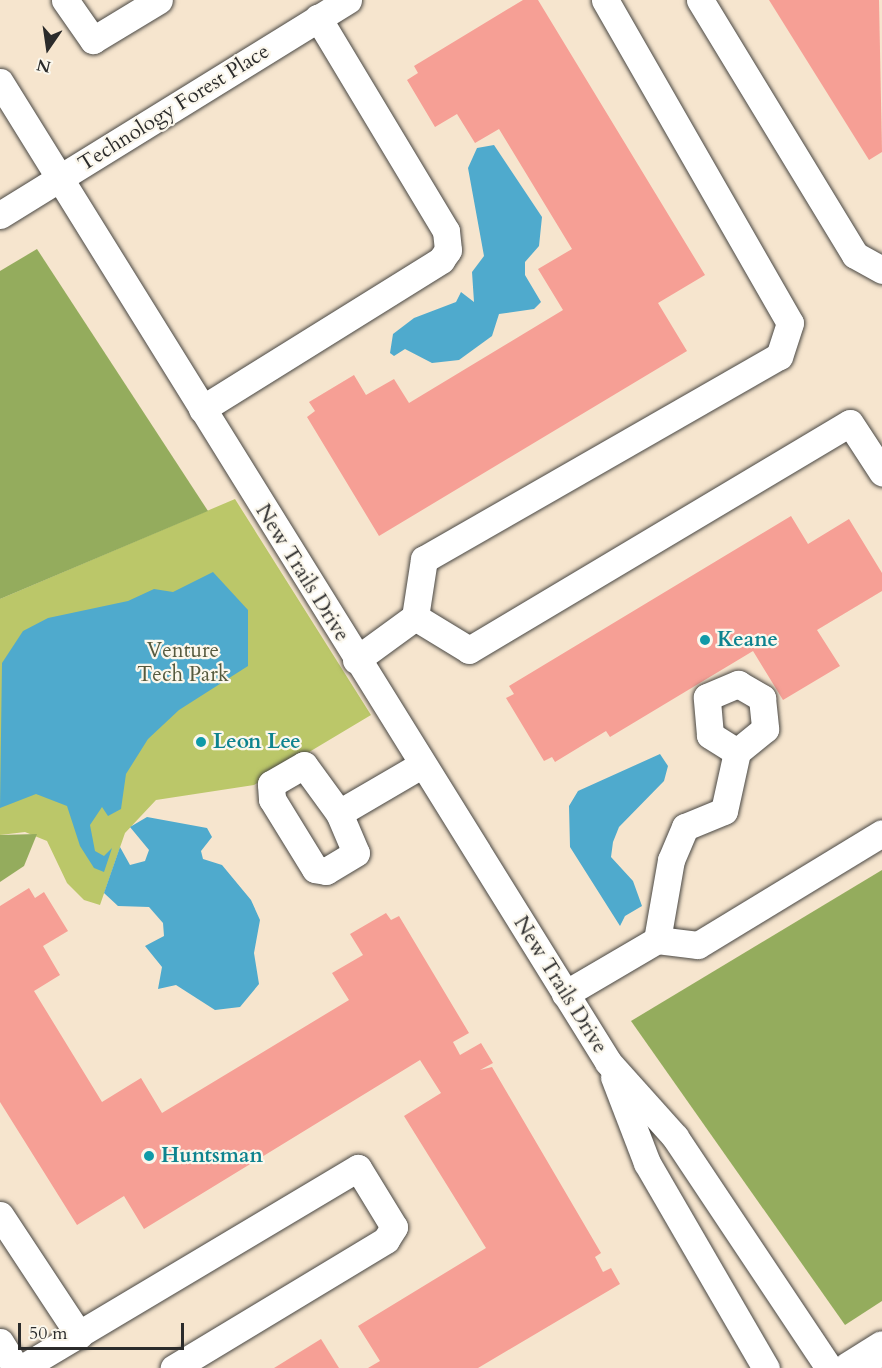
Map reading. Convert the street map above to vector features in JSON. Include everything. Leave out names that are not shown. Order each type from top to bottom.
[{"type":"main road","points":[[849,1368],[882,1347]]},
{"type":"street","points":[[65,0],[93,40],[159,0]]},
{"type":"street","name":"Technology Forest Place","points":[[0,215],[348,0]]},
{"type":"street","points":[[356,660],[415,617],[424,559],[779,356],[790,323],[605,0]]},
{"type":"street","points":[[700,0],[855,255],[882,270]]},
{"type":"street","points":[[202,409],[441,260],[448,250],[446,231],[318,18]]},
{"type":"street","name":"New Trails Drive","points":[[0,81],[356,660],[608,1062],[675,1137],[829,1368]]},
{"type":"street","points":[[415,617],[469,650],[850,423],[882,472]]},
{"type":"street","points":[[657,940],[671,860],[685,827],[724,811],[737,752]]},
{"type":"street","points":[[339,813],[422,765]]},
{"type":"street","points":[[565,994],[657,940],[698,945],[882,832]]},
{"type":"street","name":"New Trails Drive","points":[[608,1062],[647,1163],[766,1368]]},
{"type":"street","points":[[22,1368],[358,1168],[393,1227],[386,1240],[174,1368]]},
{"type":"street","points":[[0,1215],[79,1335]]},
{"type":"street","points":[[0,1342],[16,1368]]},
{"type":"green space","points":[[37,249],[208,511],[0,599],[0,271]]},
{"type":"green space","name":"Venture Tech Park","points":[[235,499],[371,715],[254,785],[156,800],[125,833],[100,905],[84,900],[67,883],[47,841],[25,832],[0,835],[0,599]]},
{"type":"green space","points":[[37,834],[24,866],[0,882],[0,835]]},
{"type":"green space","points":[[882,870],[882,1301],[845,1325],[631,1021]]},
{"type":"water","points":[[494,145],[542,217],[539,246],[525,262],[525,275],[541,302],[534,309],[499,314],[492,336],[459,360],[432,363],[405,349],[394,356],[390,353],[393,334],[414,318],[456,302],[461,292],[474,302],[472,272],[484,256],[468,168],[477,148]]},
{"type":"water","points":[[213,572],[248,610],[248,666],[179,710],[148,739],[126,774],[121,809],[108,816],[102,807],[90,825],[95,851],[104,856],[112,848],[104,872],[94,868],[80,846],[67,806],[36,794],[0,808],[2,663],[23,631],[48,618],[128,601],[154,589],[173,592]]},
{"type":"water","points":[[660,754],[668,766],[664,781],[619,827],[613,842],[611,857],[633,881],[642,906],[625,916],[620,926],[570,847],[569,806],[578,791]]},
{"type":"water","points":[[147,817],[207,828],[212,837],[201,851],[203,859],[222,865],[251,900],[260,920],[254,953],[259,984],[240,1007],[215,1010],[176,985],[158,989],[162,967],[145,946],[164,936],[163,923],[149,907],[118,906],[104,893],[120,847],[130,865],[145,861],[149,850],[130,827]]},
{"type":"building","points":[[523,0],[538,0],[705,275],[658,303],[687,351],[379,536],[307,417],[315,411],[309,402],[354,375],[366,395],[394,379],[409,403],[563,310],[538,269],[572,249],[499,129],[475,143],[457,114],[435,127],[407,80],[418,73],[414,66]]},
{"type":"building","points":[[769,0],[879,0],[882,152],[869,160]]},
{"type":"building","name":"Keane","points":[[791,516],[808,544],[849,519],[882,573],[882,591],[817,630],[840,666],[783,700],[753,651],[610,737],[606,731],[555,762],[552,757],[544,761],[506,698],[514,694],[509,686]]},
{"type":"building","name":"Huntsman","points":[[29,888],[35,898],[44,892],[68,931],[43,946],[60,975],[34,991],[102,1102],[141,1078],[162,1113],[349,1000],[332,973],[363,955],[350,934],[386,913],[391,920],[399,916],[469,1033],[453,1042],[460,1055],[481,1043],[493,1063],[480,1070],[492,1067],[601,1253],[595,1257],[603,1272],[611,1268],[620,1284],[478,1368],[368,1368],[380,1361],[358,1326],[486,1248],[404,1116],[441,1093],[420,1060],[144,1229],[124,1196],[77,1225],[0,1102],[0,906]]},
{"type":"building","points":[[321,1339],[339,1368],[274,1368]]},
{"type":"place","name":"Keane","points":[[705,640]]},
{"type":"place","name":"Leon Lee","points":[[201,742]]},
{"type":"place","name":"Huntsman","points":[[149,1156]]}]
